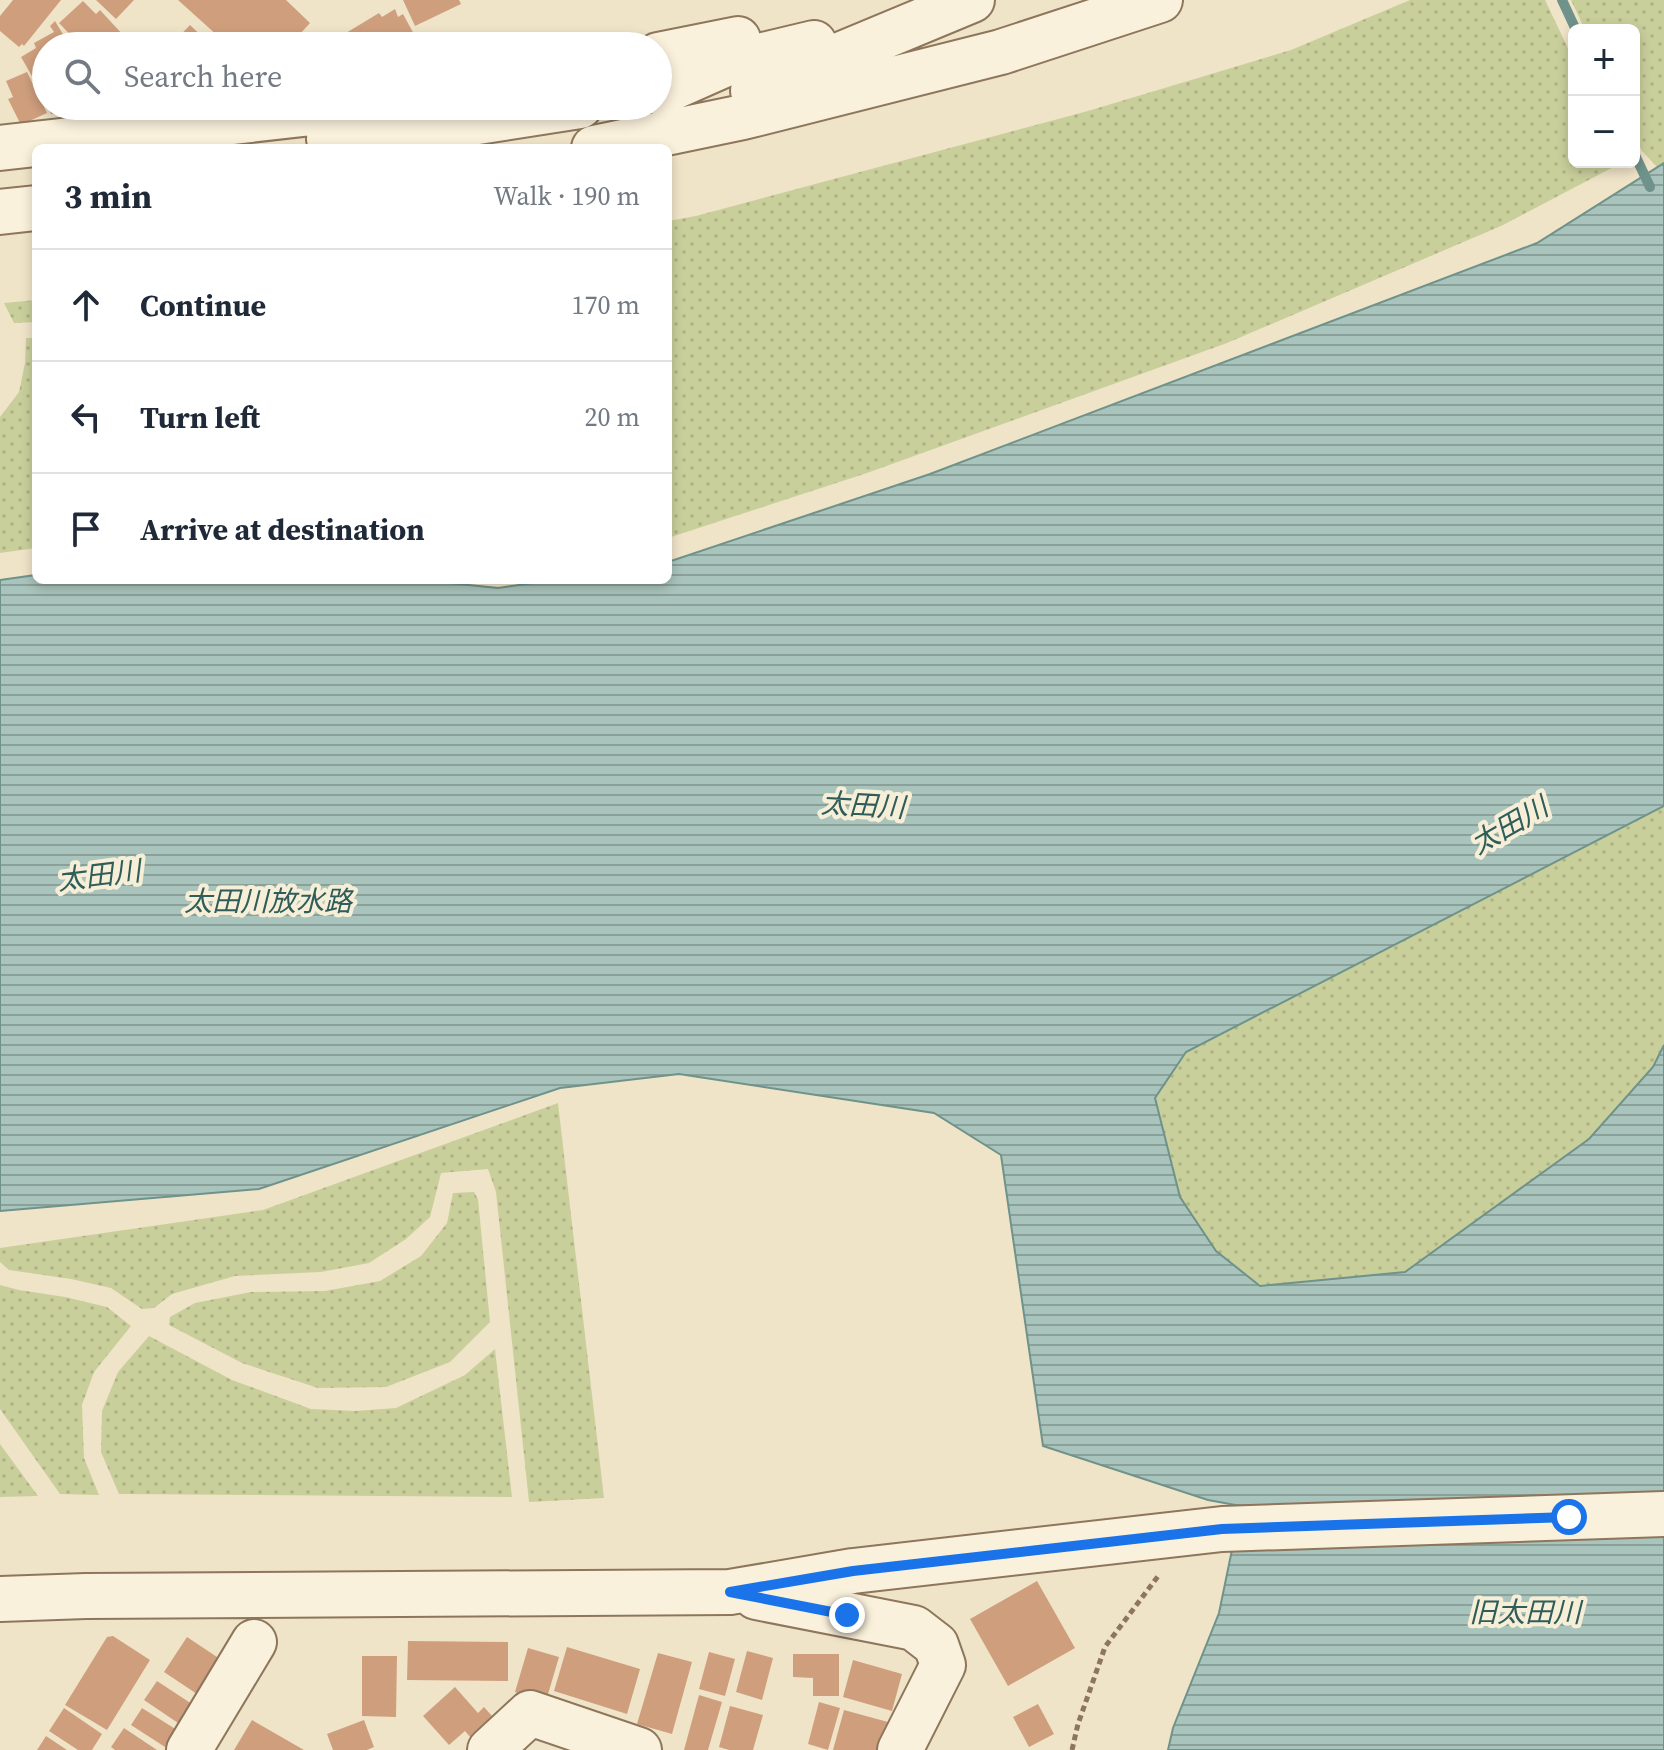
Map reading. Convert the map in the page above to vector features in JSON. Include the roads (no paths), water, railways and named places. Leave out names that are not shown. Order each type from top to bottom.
[{"type":"street","points":[[672,79],[833,38],[962,0]]},
{"type":"street","points":[[654,136],[719,105],[972,0]]},
{"type":"street","points":[[614,144],[743,117],[1001,52],[1160,0]]},
{"type":"street","points":[[672,75],[730,41],[809,21]]},
{"type":"street","points":[[65,144],[260,120]]},
{"type":"street","points":[[279,144],[452,120]]},
{"type":"street","points":[[8,151],[32,148]]},
{"type":"street","points":[[0,212],[32,208]]},
{"type":"street","points":[[0,1599],[730,1592],[853,1571],[1222,1529],[1664,1514]]},
{"type":"street","points":[[730,1592],[914,1628],[936,1645],[943,1665],[900,1750]]},
{"type":"street","points":[[189,1750],[254,1642]]},
{"type":"street","points":[[490,1750],[530,1713],[639,1750]]},
{"type":"water","points":[[1664,163],[1664,806],[1186,1052],[1155,1098],[1180,1197],[1216,1251],[1260,1286],[1405,1272],[1589,1139],[1653,1067],[1664,1045],[1664,1750],[1168,1750],[1173,1728],[1219,1613],[1241,1506],[1208,1500],[1043,1446],[1001,1155],[934,1113],[679,1074],[560,1088],[259,1189],[0,1211],[0,580],[32,576],[32,584],[459,584],[498,588],[526,584],[672,584],[672,561],[930,474],[1537,243]]},
{"type":"waterway","points":[[1562,0],[1573,24]]},
{"type":"waterway","points":[[1640,166],[1650,187]]},
{"type":"water label","name":"太田川","points":[[863,805]]},
{"type":"water label","name":"太田川","points":[[1509,825]]},
{"type":"water label","name":"太田川","points":[[99,875]]},
{"type":"water label","name":"太田川放水路","points":[[268,901]]},
{"type":"water label","name":"旧太田川","points":[[1525,1612]]}]
